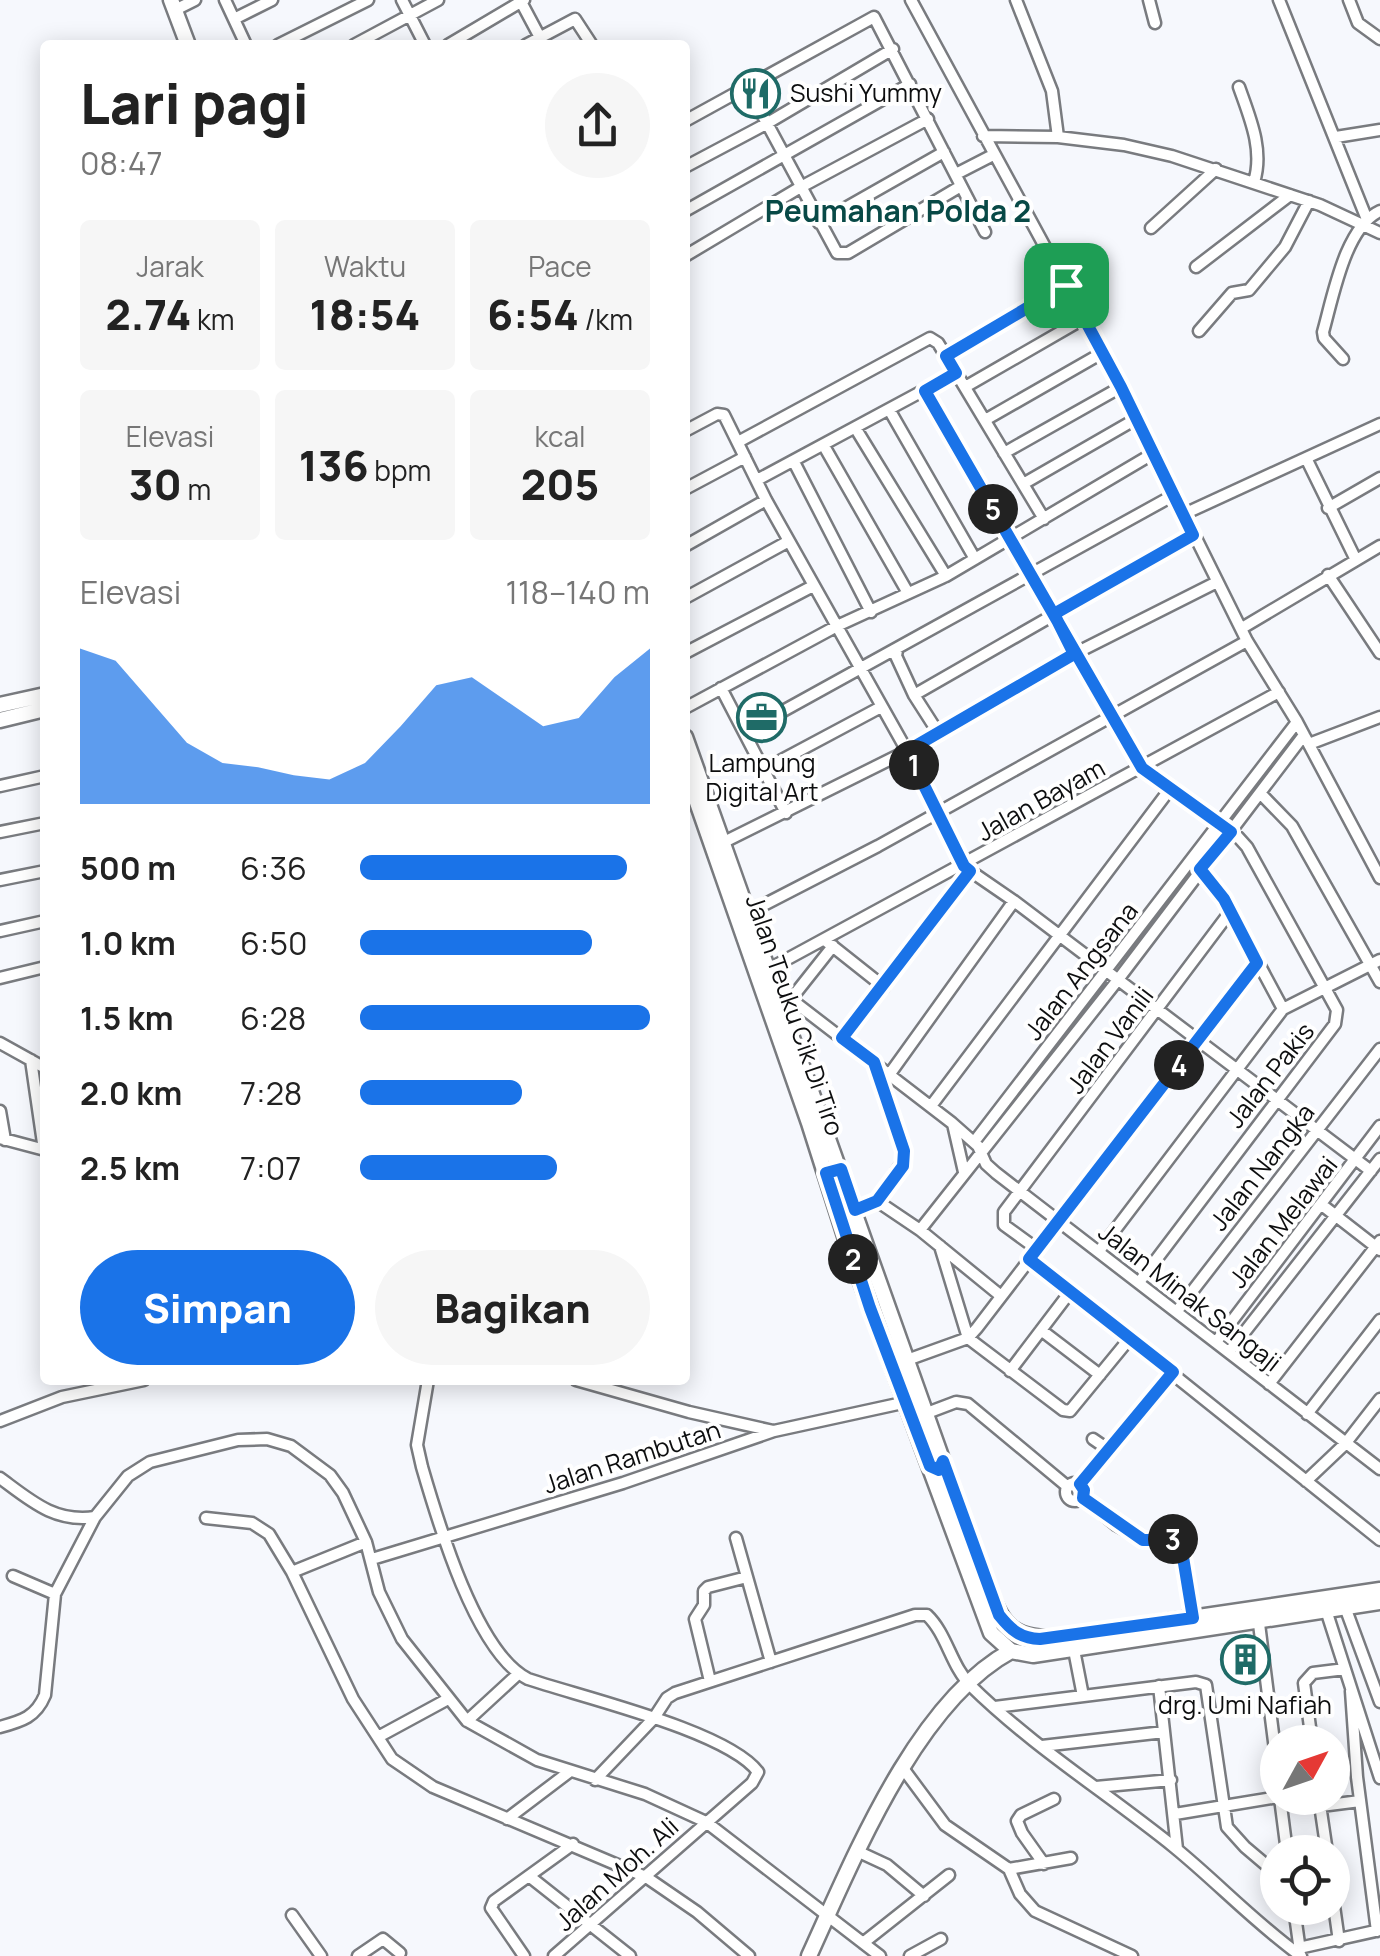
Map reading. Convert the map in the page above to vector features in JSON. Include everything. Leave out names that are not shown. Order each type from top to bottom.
[{"type":"street","points":[[186,40],[173,5],[195,0]]},
{"type":"street","points":[[225,0],[244,40]]},
{"type":"street","points":[[234,19],[272,0]]},
{"type":"street","points":[[288,40],[368,0]]},
{"type":"street","points":[[402,0],[422,40]]},
{"type":"street","points":[[364,40],[438,0]]},
{"type":"street","points":[[456,40],[522,0],[542,40]]},
{"type":"street","points":[[911,0],[1121,387],[1247,641],[1375,858],[1380,878]]},
{"type":"street","points":[[1016,0],[1052,91],[1058,137]]},
{"type":"street","points":[[1149,0],[1155,22]]},
{"type":"street","points":[[1279,0],[1336,137],[1364,220]]},
{"type":"street","points":[[1349,0],[1358,23],[1380,39]]},
{"type":"street","points":[[690,118],[870,16],[878,20],[985,232]]},
{"type":"street","points":[[544,40],[575,19],[589,40]]},
{"type":"street","points":[[690,164],[892,49]]},
{"type":"street","points":[[690,208],[910,84]]},
{"type":"street","points":[[1240,87],[1255,131],[1258,169],[1254,182]]},
{"type":"street","points":[[748,88],[831,246],[842,255],[962,186]]},
{"type":"street","points":[[690,253],[799,188],[928,119]]},
{"type":"street","points":[[1336,137],[1380,130]]},
{"type":"street","points":[[982,136],[1058,137],[1124,145],[1216,169],[1364,220],[1380,232]]},
{"type":"street","points":[[820,224],[944,152]]},
{"type":"street","points":[[956,174],[993,155]]},
{"type":"street","points":[[1151,228],[1216,169]]},
{"type":"street","points":[[1196,268],[1290,195]]},
{"type":"street","points":[[1199,330],[1232,293],[1250,290],[1284,247],[1309,201]]},
{"type":"street","points":[[1343,359],[1323,332],[1340,272],[1364,220],[1380,211]]},
{"type":"street","points":[[946,356],[1066,285]]},
{"type":"street","points":[[966,388],[1083,319]]},
{"type":"street","points":[[738,442],[924,339],[934,340],[1044,520]]},
{"type":"street","points":[[985,420],[1102,353]]},
{"type":"street","points":[[757,480],[956,373]]},
{"type":"street","points":[[1004,453],[1121,387]]},
{"type":"street","points":[[925,391],[1142,768],[1231,832]]},
{"type":"street","points":[[890,411],[975,559]]},
{"type":"street","points":[[690,428],[721,413],[907,751],[966,868],[884,987],[842,1038]]},
{"type":"street","points":[[1024,484],[1136,419]]},
{"type":"street","points":[[1184,514],[1380,424]]},
{"type":"street","points":[[856,430],[946,576]]},
{"type":"street","points":[[824,446],[908,593]]},
{"type":"street","points":[[690,705],[837,626],[946,576],[1154,453]]},
{"type":"street","points":[[690,485],[744,457]]},
{"type":"street","points":[[1306,458],[1356,560]]},
{"type":"street","points":[[794,462],[870,612]]},
{"type":"street","points":[[1328,508],[1380,478]]},
{"type":"street","points":[[744,732],[1174,496]]},
{"type":"street","points":[[690,543],[766,500]]},
{"type":"street","points":[[914,695],[1193,535]]},
{"type":"street","points":[[690,595],[789,541]]},
{"type":"street","points":[[1242,628],[1380,546]]},
{"type":"street","points":[[1328,575],[1380,653]]},
{"type":"street","points":[[717,845],[907,751],[1074,654],[1217,582]]},
{"type":"street","points":[[690,650],[813,586]]},
{"type":"street","points":[[1366,632],[1380,623]]},
{"type":"street","points":[[748,913],[1247,641]]},
{"type":"street","points":[[897,650],[896,656],[914,695],[939,734]]},
{"type":"street","points":[[721,688],[786,812]]},
{"type":"street","name":"Jalan Bayam","points":[[769,969],[829,943],[1279,692]]},
{"type":"street","points":[[0,705],[40,697]]},
{"type":"street","points":[[763,770],[881,707]]},
{"type":"street","points":[[0,720],[40,711]]},
{"type":"street","points":[[920,1230],[978,1147],[1117,981],[1200,869],[1306,739],[1380,717]]},
{"type":"street","name":"Jalan Angsana","points":[[978,1147],[1297,722]]},
{"type":"street","name":"Jalan Teuku Cik Di Tiro","points":[[690,754],[717,845],[769,969],[835,1167],[870,1308],[999,1615],[1026,1638],[1056,1638],[1259,1622],[1380,1602]]},
{"type":"street","points":[[0,786],[40,777]]},
{"type":"street","name":"Jalan Teuku Cik Di Tiro","points":[[690,780],[781,1009]]},
{"type":"street","points":[[931,1106],[1170,789]]},
{"type":"street","points":[[1260,793],[1292,826],[1375,962],[1380,982]]},
{"type":"street","points":[[0,832],[40,824]]},
{"type":"street","name":"Jalan Pakis","points":[[1140,1282],[1335,1024],[1337,1010],[1260,867],[1248,847],[1231,832]]},
{"type":"street","name":"Jalan Angsana","points":[[966,868],[1014,900],[1371,1170]]},
{"type":"street","points":[[1200,869],[1230,912],[1282,1009]]},
{"type":"street","points":[[0,880],[40,871]]},
{"type":"street","points":[[890,1074],[1014,900]]},
{"type":"street","name":"Jalan Vanili","points":[[1019,1191],[1230,912]]},
{"type":"street","points":[[0,931],[40,922]]},
{"type":"street","points":[[781,1009],[829,943],[884,987]]},
{"type":"street","points":[[1098,1251],[1282,1009],[1375,962]]},
{"type":"street","points":[[910,1359],[968,1338],[1257,963]]},
{"type":"street","points":[[0,978],[40,968]]},
{"type":"street","name":"Jalan Minak Sangaji","points":[[781,1009],[842,1038],[890,1074],[978,1147],[991,1169],[1380,1469]]},
{"type":"street","points":[[0,1042],[40,1065]]},
{"type":"street","name":"Jalan Nangka","points":[[1177,1311],[1380,1049]]},
{"type":"street","points":[[31,1060],[40,1102]]},
{"type":"street","points":[[857,1209],[877,1201],[905,1158],[874,1062]]},
{"type":"street","points":[[0,1111],[3,1139],[40,1149]]},
{"type":"street","points":[[952,1123],[964,1172]]},
{"type":"street","name":"Jalan Melawai","points":[[1216,1342],[1380,1126]]},
{"type":"street","name":"Jalan Melawai","points":[[1229,1352],[1380,1159]]},
{"type":"street","name":"Jalan Teuku Cik Di Tiro","points":[[835,1167],[857,1209],[910,1359],[927,1413],[936,1464]]},
{"type":"street","points":[[1019,1191],[1002,1219],[1009,1230],[1037,1249]]},
{"type":"street","points":[[877,1201],[920,1230],[1001,1296]]},
{"type":"street","points":[[1270,1384],[1379,1246],[1322,1205]]},
{"type":"street","points":[[940,1246],[968,1338],[1066,1412],[1130,1338]]},
{"type":"street","points":[[1029,1259],[1380,1540]]},
{"type":"street","points":[[1010,1372],[1070,1292]]},
{"type":"street","points":[[1307,1414],[1380,1320]]},
{"type":"street","points":[[1041,1330],[1100,1375]]},
{"type":"street","points":[[1074,1486],[1173,1372]]},
{"type":"street","points":[[0,1421],[62,1397],[120,1385]]},
{"type":"street","points":[[427,1385],[417,1445],[445,1536],[486,1635],[518,1674],[654,1718]]},
{"type":"street","points":[[594,1385],[774,1431]]},
{"type":"street","points":[[1306,1481],[1344,1444],[1380,1399]]},
{"type":"street","name":"Jalan Rambutan","points":[[372,1560],[623,1483],[774,1431],[908,1402]]},
{"type":"street","points":[[927,1413],[956,1402],[968,1404],[1084,1490],[1083,1498],[1143,1540],[1176,1540],[1183,1557],[1193,1618]]},
{"type":"street","points":[[0,1727],[32,1716],[45,1695],[55,1594],[95,1517],[128,1476],[150,1462],[238,1440],[267,1439],[290,1446],[330,1475],[343,1493],[366,1542],[379,1592],[402,1639],[467,1721],[537,1760],[645,1794],[706,1822],[880,1956]]},
{"type":"street","points":[[1093,1439],[1109,1450]]},
{"type":"street","points":[[0,1478],[42,1509],[61,1517],[95,1517]]},
{"type":"street","name":"Jalan Teuku Cik Di Tiro","points":[[949,1498],[982,1614],[996,1640],[1011,1651],[1033,1655],[1074,1650],[1193,1618],[1380,1590]]},
{"type":"street","points":[[206,1518],[252,1522],[269,1534],[292,1572],[353,1699],[392,1759],[409,1772],[506,1818],[646,1877],[697,1912],[749,1956]]},
{"type":"street","points":[[736,1538],[771,1662]]},
{"type":"street","points":[[292,1572],[366,1542]]},
{"type":"street","points":[[13,1576],[55,1594]]},
{"type":"street","points":[[710,1681],[695,1619],[704,1605],[704,1591],[747,1577]]},
{"type":"street","points":[[1256,1606],[1272,1725]]},
{"type":"street","points":[[1345,1607],[1380,1702]]},
{"type":"street","points":[[1326,1610],[1380,1778]]},
{"type":"street","points":[[596,1780],[654,1718],[666,1698],[921,1614],[936,1626],[968,1682],[995,1707],[1177,1849],[1301,1956],[1296,1925]]},
{"type":"street","points":[[988,1663],[996,1640]]},
{"type":"street","points":[[1074,1650],[1083,1696]]},
{"type":"street","points":[[809,1956],[902,1767],[968,1682],[988,1663],[1011,1651]]},
{"type":"street","points":[[1310,1725],[1304,1683],[1312,1673],[1345,1669]]},
{"type":"street","points":[[467,1721],[518,1674]]},
{"type":"street","points":[[995,1707],[1196,1682],[1206,1685],[1230,1832],[1260,1859]]},
{"type":"street","points":[[1159,1686],[1177,1849]]},
{"type":"street","points":[[1299,1948],[1378,1930],[1360,1801],[1351,1691]]},
{"type":"street","points":[[378,1737],[448,1698]]},
{"type":"street","name":"Jalan Moh. Ali","points":[[554,1956],[752,1783],[758,1772],[750,1762],[699,1735],[654,1718]]},
{"type":"street","points":[[1041,1746],[1164,1732]]},
{"type":"street","points":[[902,1767],[945,1825],[1009,1869],[1020,1894],[1034,1911],[1132,1956]]},
{"type":"street","points":[[506,1818],[569,1772]]},
{"type":"street","points":[[1096,1787],[1171,1780]]},
{"type":"street","points":[[1044,1864],[1018,1821],[1021,1815],[1054,1799]]},
{"type":"street","points":[[1175,1814],[1260,1800]]},
{"type":"street","points":[[1350,1801],[1360,1801]]},
{"type":"street","points":[[524,1956],[491,1908],[494,1901],[573,1844]]},
{"type":"street","points":[[859,1852],[887,1865],[924,1896]]},
{"type":"street","points":[[1009,1869],[1071,1858]]},
{"type":"street","points":[[864,1943],[949,1875]]},
{"type":"street","points":[[529,1876],[630,1956]]},
{"type":"street","points":[[292,1915],[321,1956]]},
{"type":"street","points":[[1337,1925],[1339,1941]]},
{"type":"street","points":[[358,1956],[383,1939],[400,1952]]},
{"type":"street","points":[[910,1956],[940,1939]]},
{"type":"place","name":"Sushi Yummy","points":[[755,93]]},
{"type":"place","name":"Lampung Digital Art","points":[[762,717]]},
{"type":"place","name":"drg. Umi Nafiah","points":[[1245,1659]]},
{"type":"district","name":"Peumahan Polda 2","points":[[898,212]]},
{"type":"route","points":[[1066,285],[946,356],[956,373],[925,391],[1074,654],[1142,768],[1231,832],[1200,869],[1224,899],[1257,963],[1029,1259],[1173,1372],[1080,1484],[1083,1498],[1116,1525],[1143,1540],[1176,1540],[1183,1557],[1193,1618],[1040,1639],[1026,1638],[1012,1630],[999,1615],[943,1461],[937,1471],[930,1466],[870,1308],[826,1173],[841,1169],[855,1210],[877,1201],[903,1166],[904,1151],[874,1062],[842,1038],[970,871],[907,751],[1074,654],[1054,614],[1193,535],[1066,285]]}]
